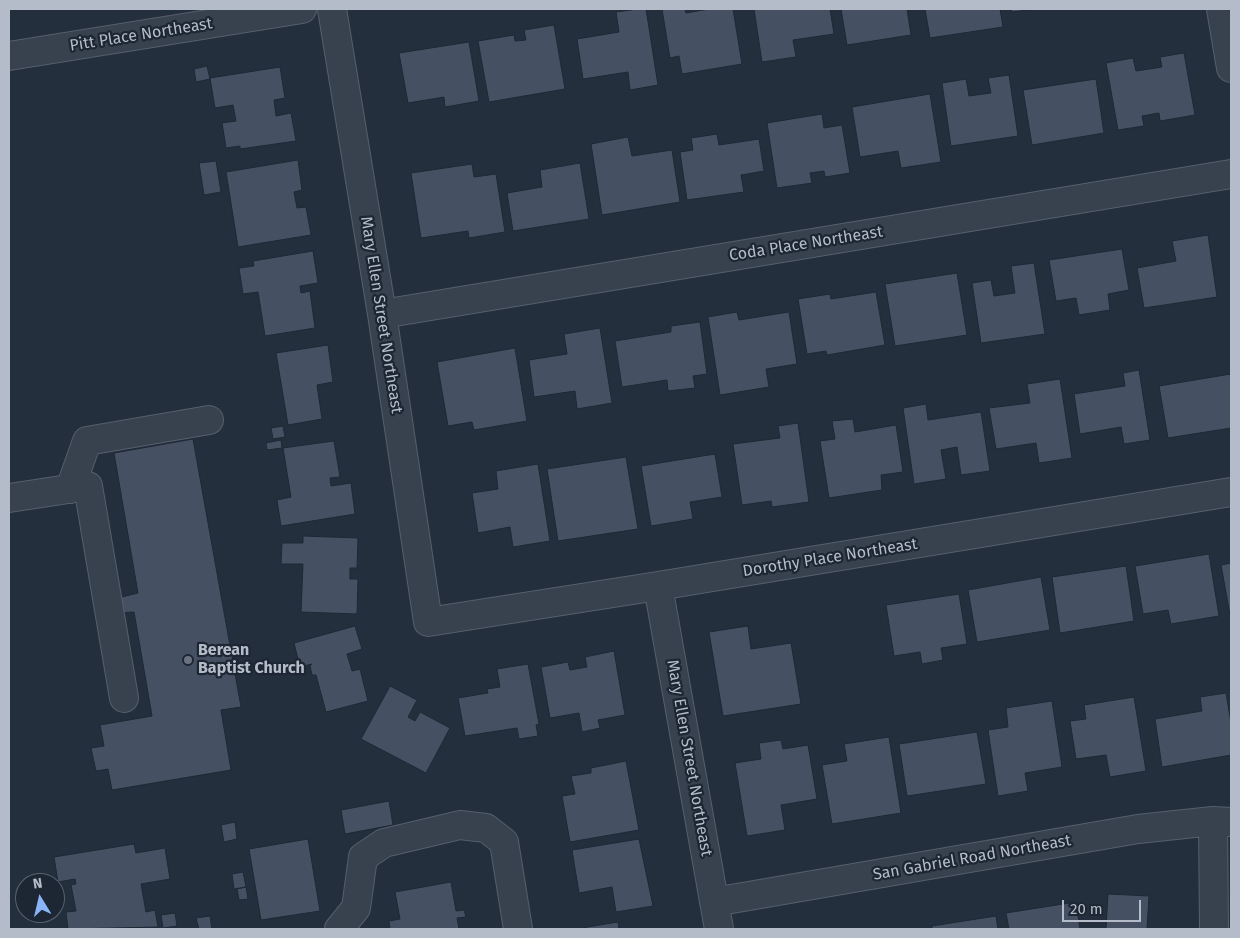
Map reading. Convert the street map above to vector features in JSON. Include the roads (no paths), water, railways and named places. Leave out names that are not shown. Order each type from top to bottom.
[{"type":"street","name":"Pitt Place Northeast","points":[[9,56],[302,9]]},
{"type":"street","name":"Mary Ellen Street Northeast","points":[[332,9],[382,314],[428,622]]},
{"type":"street","points":[[1222,9],[1231,68]]},
{"type":"street","name":"Coda Place Northeast","points":[[382,314],[1231,174]]},
{"type":"street","points":[[70,488],[87,441],[209,420]]},
{"type":"street","points":[[9,498],[88,486],[124,698]]},
{"type":"street","name":"Dorothy Place Northeast","points":[[428,622],[1231,492]]},
{"type":"street","name":"Mary Ellen Street Northeast","points":[[658,586],[719,929]]},
{"type":"street","points":[[1214,929],[1222,821]]},
{"type":"street","name":"San Gabriel Road Northeast","points":[[714,902],[1138,829],[1222,821]]},
{"type":"street","points":[[339,929],[356,908],[363,857],[384,843],[460,825],[486,828],[504,842],[518,929]]},
{"type":"place","name":"Berean Baptist Church","points":[[188,660]]}]
